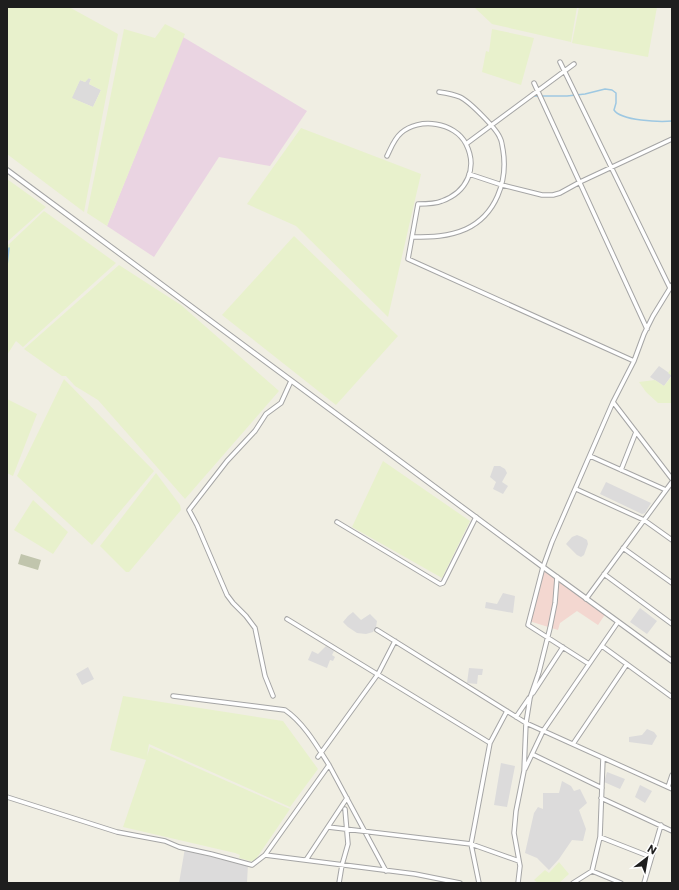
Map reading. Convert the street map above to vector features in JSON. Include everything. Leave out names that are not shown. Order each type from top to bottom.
[{"type":"street","points":[[560,62],[611,168],[671,286],[647,329],[634,361],[613,402],[552,542],[543,567],[528,625],[589,664]]},
{"type":"street","points":[[466,144],[574,64]]},
{"type":"street","points":[[534,83],[647,329]]},
{"type":"street","points":[[412,237],[454,234],[467,228],[479,221],[489,211],[497,199],[502,185],[505,169],[500,138],[491,125],[462,98],[440,92]]},
{"type":"street","points":[[386,156],[394,142],[402,133],[423,123],[441,125],[452,130],[466,144],[470,159],[468,179],[461,190],[441,202],[432,204],[418,204],[408,259],[634,361]]},
{"type":"street","points":[[469,174],[502,185],[542,195],[553,195],[672,139]]},
{"type":"street","points":[[7,170],[476,516],[557,578],[672,660]]},
{"type":"street","points":[[273,696],[265,676],[255,628],[246,616],[232,603],[198,525],[188,510],[227,461],[255,431],[266,414],[281,403],[291,381]]},
{"type":"street","points":[[586,599],[672,480],[613,402]]},
{"type":"street","points":[[621,470],[636,432]]},
{"type":"street","points":[[590,456],[666,490]]},
{"type":"street","points":[[576,489],[644,520],[672,540]]},
{"type":"street","points":[[337,522],[440,584],[443,583],[476,516]]},
{"type":"street","points":[[623,548],[672,583]]},
{"type":"street","points":[[604,574],[672,624]]},
{"type":"street","points":[[518,883],[520,866],[514,833],[516,811],[524,771],[526,723],[530,696],[539,672],[555,603],[557,578]]},
{"type":"street","points":[[287,619],[490,742]]},
{"type":"street","points":[[524,771],[543,731],[618,622]]},
{"type":"street","points":[[377,630],[526,723],[670,788],[672,775]]},
{"type":"street","points":[[318,757],[378,674],[395,642]]},
{"type":"street","points":[[602,646],[672,697]]},
{"type":"street","points":[[516,717],[563,647]]},
{"type":"street","points":[[573,744],[627,664]]},
{"type":"street","points":[[173,696],[285,710],[297,720],[329,765],[386,871]]},
{"type":"street","points":[[479,883],[471,844],[490,742],[507,711]]},
{"type":"street","points":[[532,754],[602,788]]},
{"type":"street","points":[[573,883],[592,871],[600,837],[603,758]]},
{"type":"street","points":[[7,797],[117,832],[165,841],[179,847],[252,865],[266,855],[329,765]]},
{"type":"street","points":[[306,860],[347,798]]},
{"type":"street","points":[[601,798],[672,831]]},
{"type":"street","points":[[339,883],[342,865],[348,849],[348,829],[345,809]]},
{"type":"street","points":[[644,883],[661,826]]},
{"type":"street","points":[[328,827],[471,844],[519,861]]},
{"type":"street","points":[[600,837],[651,857]]},
{"type":"street","points":[[266,855],[415,874],[460,883]]},
{"type":"street","points":[[592,871],[620,883]]},
{"type":"shaded area","points":[[7,7],[69,7],[118,34],[84,212],[7,154]],"holes":[[[89,78],[91,79],[89,84],[101,90],[93,107],[72,98],[80,80],[85,82]]]},
{"type":"shaded area","points":[[474,7],[577,7],[571,42],[492,24]]},
{"type":"shaded area","points":[[579,7],[657,7],[648,57],[572,43]]},
{"type":"shaded area","points":[[165,24],[185,34],[107,226],[87,213],[124,29],[155,38]]},
{"type":"shaded area","points":[[492,29],[534,38],[521,85],[482,72],[486,51],[489,52]]},
{"type":"shaded area","points":[[183,37],[307,111],[270,166],[219,157],[154,257],[107,226]]},
{"type":"shaded area","points":[[88,78],[91,79],[89,84],[101,90],[93,107],[71,98],[80,80],[85,82]]},
{"type":"shaded area","points":[[301,128],[421,174],[388,317],[296,226],[247,204]]},
{"type":"shaded area","points":[[7,179],[46,207],[7,242]]},
{"type":"shaded area","points":[[44,211],[116,263],[23,347],[16,341],[7,355],[7,246]]},
{"type":"shaded area","points":[[294,236],[398,336],[336,405],[222,315]]},
{"type":"shaded area","points":[[119,265],[181,305],[279,391],[185,499],[98,400],[75,386],[66,376],[62,376],[24,349]]},
{"type":"shaded area","points":[[659,366],[672,375],[664,386],[650,377]]},
{"type":"shaded area","points":[[672,370],[672,376],[668,373]]},
{"type":"shaded area","points":[[672,376],[672,403],[658,403],[646,392],[639,382],[655,380],[664,386]]},
{"type":"shaded area","points":[[64,379],[154,471],[92,545],[17,476]]},
{"type":"shaded area","points":[[7,399],[37,414],[13,476],[7,473]]},
{"type":"shaded area","points":[[383,461],[470,521],[442,578],[352,527]]},
{"type":"shaded area","points":[[494,466],[500,466],[505,469],[507,473],[502,482],[508,486],[503,494],[493,489],[496,482],[490,477]]},
{"type":"shaded area","points":[[156,473],[180,505],[181,510],[129,572],[126,572],[100,546]]},
{"type":"shaded area","points":[[606,482],[651,503],[645,513],[642,514],[600,494]]},
{"type":"shaded area","points":[[33,500],[68,532],[53,554],[14,530]]},
{"type":"shaded area","points":[[577,535],[587,540],[588,544],[584,555],[581,557],[566,544],[572,537]]},
{"type":"shaded area","points":[[21,554],[41,560],[38,570],[18,564]]},
{"type":"shaded area","points":[[543,567],[606,613],[598,625],[577,611],[560,623],[558,630],[529,621]]},
{"type":"shaded area","points":[[503,593],[515,596],[513,613],[485,608],[486,602],[497,604]]},
{"type":"shaded area","points":[[640,608],[657,621],[647,634],[630,622]]},
{"type":"shaded area","points":[[353,612],[361,620],[370,614],[377,621],[373,632],[366,634],[357,633],[343,622]]},
{"type":"shaded area","points":[[326,646],[334,651],[332,655],[335,657],[333,661],[330,660],[327,668],[308,660],[312,651],[318,654]]},
{"type":"shaded area","points":[[88,667],[94,679],[82,685],[76,674]]},
{"type":"shaded area","points":[[469,668],[483,669],[482,675],[478,675],[477,684],[467,683]]},
{"type":"shaded area","points":[[123,696],[283,721],[318,769],[290,807],[149,744],[147,756],[150,747],[290,809],[254,862],[239,858],[240,855],[235,853],[123,827],[146,760],[110,750]]},
{"type":"shaded area","points":[[647,729],[654,732],[657,736],[652,745],[629,742],[629,737],[642,735]]},
{"type":"shaded area","points":[[501,763],[515,766],[507,807],[494,805]]},
{"type":"shaded area","points":[[607,772],[625,779],[620,789],[604,782]]},
{"type":"shaded area","points":[[562,781],[571,786],[574,791],[580,789],[587,803],[579,810],[586,829],[583,841],[572,840],[559,859],[549,870],[537,858],[525,853],[534,813],[538,807],[543,809],[543,793],[559,793]]},
{"type":"shaded area","points":[[640,785],[652,791],[645,803],[635,797]]},
{"type":"shaded area","points":[[185,848],[248,864],[247,883],[179,883]]},
{"type":"shaded area","points":[[559,862],[569,874],[559,883],[538,883],[534,880],[545,870],[549,873]]},
{"type":"waterway","points":[[534,96],[567,96],[585,94],[605,89],[612,90],[616,93],[614,110],[618,114],[632,119],[672,121]]},
{"type":"waterway","points":[[7,266],[9,248]]}]
